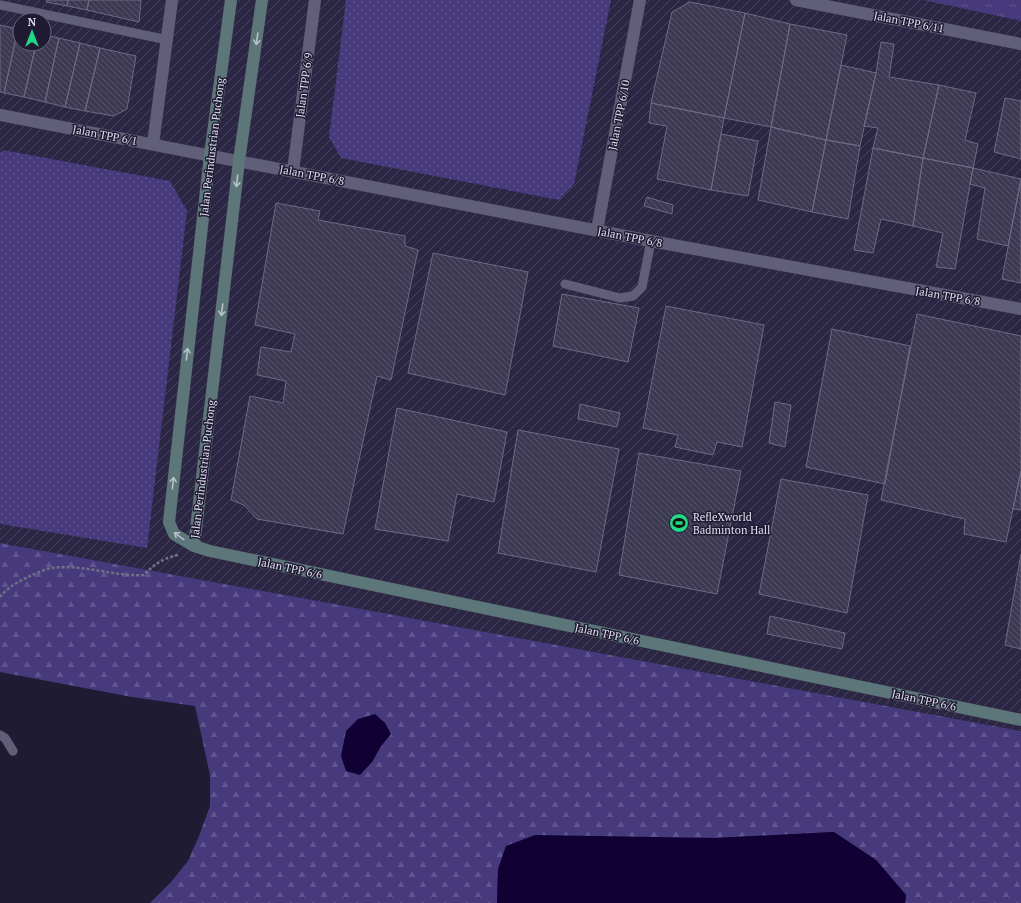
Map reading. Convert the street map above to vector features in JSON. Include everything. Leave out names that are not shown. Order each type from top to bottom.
[{"type":"street","points":[[153,144],[168,40],[172,0]]},
{"type":"street","name":"Jalan Perindustrian Puchong","points":[[231,0],[210,155],[169,522],[174,534],[194,546],[239,161],[262,0]]},
{"type":"street","name":"Jalan TPP 6/9","points":[[293,171],[315,0]]},
{"type":"street","name":"Jalan TPP 6/10","points":[[597,230],[640,0]]},
{"type":"street","name":"Jalan TPP 6/11","points":[[796,0],[1021,44]]},
{"type":"street","name":"Jalan TPP 6/1","points":[[0,115],[210,155]]},
{"type":"street","name":"Jalan TPP 6/8","points":[[210,155],[651,241],[1021,309]]},
{"type":"street","name":"Jalan TPP 6/6","points":[[194,546],[218,553],[1021,720]]},
{"type":"lane","points":[[0,5],[168,40]]},
{"type":"lane","points":[[565,284],[620,298],[633,296],[642,287],[647,269],[651,241]]},
{"type":"lane","points":[[0,735],[5,738],[13,751]]},
{"type":"path","points":[[0,597],[4,592],[22,579],[46,569],[75,567],[122,574],[144,574],[152,566],[166,557],[178,554]]},
{"type":"shaded area","points":[[0,0],[1021,0],[1021,731],[0,543]]},
{"type":"shaded area","points":[[375,714],[385,723],[391,734],[381,746],[372,762],[360,775],[346,771],[341,756],[346,731],[358,719]]},
{"type":"shaded area","points":[[834,832],[876,860],[906,895],[905,903],[497,903],[498,869],[506,846],[535,835],[715,838]]},
{"type":"green space","points":[[346,0],[611,0],[574,184],[559,200],[341,158],[329,137]]},
{"type":"green space","points":[[923,0],[1021,0],[1021,21]]},
{"type":"green space","points":[[3,150],[170,181],[187,211],[147,548],[0,524],[0,153]]},
{"type":"green space","points":[[0,543],[1021,731],[1021,903],[905,903],[906,895],[876,860],[834,832],[715,838],[498,869],[497,903],[150,903],[171,882],[188,861],[210,806],[210,775],[195,706],[132,697],[0,672]],"holes":[[[346,731],[391,734],[381,746],[372,762]]]},
{"type":"building","points":[[47,0],[68,0],[67,6],[46,2]]},
{"type":"building","points":[[68,0],[89,0],[87,10],[67,6]]},
{"type":"building","points":[[89,0],[141,0],[139,22],[87,10]]},
{"type":"building","points":[[690,2],[745,13],[724,118],[651,103],[672,12]]},
{"type":"building","points":[[745,13],[790,24],[771,127],[724,118]]},
{"type":"building","points":[[790,24],[847,35],[826,140],[771,127]]},
{"type":"building","points":[[0,25],[12,28],[13,52],[4,93],[0,92]]},
{"type":"building","points":[[52,37],[59,38],[45,102],[24,97],[34,52],[52,52]]},
{"type":"building","points":[[59,38],[80,43],[65,107],[45,102]]},
{"type":"building","points":[[881,42],[894,44],[889,77],[939,85],[923,158],[873,148],[878,128],[864,126],[876,73]]},
{"type":"building","points":[[80,43],[100,48],[85,111],[65,107]]},
{"type":"building","points":[[100,48],[136,56],[127,109],[114,116],[85,111]]},
{"type":"building","points":[[13,52],[34,52],[24,97],[4,93]]},
{"type":"building","points":[[841,65],[876,73],[860,146],[826,140]]},
{"type":"building","points":[[939,85],[976,93],[965,140],[978,144],[973,168],[923,158]]},
{"type":"building","points":[[1005,98],[1021,101],[1021,159],[994,152]]},
{"type":"building","points":[[651,103],[724,118],[711,190],[657,179],[667,126],[649,123]]},
{"type":"building","points":[[771,127],[826,140],[812,212],[758,200]]},
{"type":"building","points":[[721,134],[758,141],[748,196],[711,190]]},
{"type":"building","points":[[826,140],[860,146],[848,219],[812,212]]},
{"type":"building","points":[[873,148],[923,158],[913,226],[881,219],[873,253],[854,250]]},
{"type":"building","points":[[923,158],[973,168],[955,269],[936,267],[943,233],[913,226]]},
{"type":"building","points":[[973,168],[1021,179],[1008,246],[977,239],[985,188],[970,184]]},
{"type":"building","points":[[1021,179],[1021,283],[1002,279]]},
{"type":"building","points":[[647,197],[673,205],[672,214],[644,206]]},
{"type":"building","points":[[276,203],[320,211],[318,220],[405,236],[405,246],[418,250],[391,380],[377,376],[343,534],[257,519],[244,505],[231,500],[250,396],[283,403],[286,381],[257,375],[261,347],[291,352],[295,334],[255,325]]},
{"type":"building","points":[[433,253],[528,272],[505,395],[408,373]]},
{"type":"building","points":[[562,294],[639,308],[628,362],[553,346]]},
{"type":"building","points":[[666,306],[764,325],[742,447],[717,442],[713,455],[675,447],[678,435],[643,428]]},
{"type":"building","points":[[917,314],[1021,336],[1021,471],[1006,542],[964,534],[965,519],[881,500]]},
{"type":"building","points":[[832,329],[910,346],[885,484],[806,467]]},
{"type":"building","points":[[775,402],[791,405],[785,447],[769,443]]},
{"type":"building","points":[[580,404],[620,413],[617,427],[578,419]]},
{"type":"building","points":[[397,408],[507,432],[494,502],[457,494],[448,541],[375,529]]},
{"type":"building","points":[[518,430],[619,449],[596,572],[498,553]]},
{"type":"building","name":"RefleXworld Badminton Hall","points":[[639,453],[741,471],[717,594],[619,575]]},
{"type":"building","points":[[1021,471],[1021,510],[1013,509]]},
{"type":"building","points":[[781,479],[868,495],[847,613],[759,594]]},
{"type":"building","points":[[1021,554],[1021,649],[1005,645]]},
{"type":"building","points":[[770,616],[845,633],[842,649],[767,634]]},
{"type":"place","name":"RefleXworld Badminton Hall","points":[[679,523]]}]
